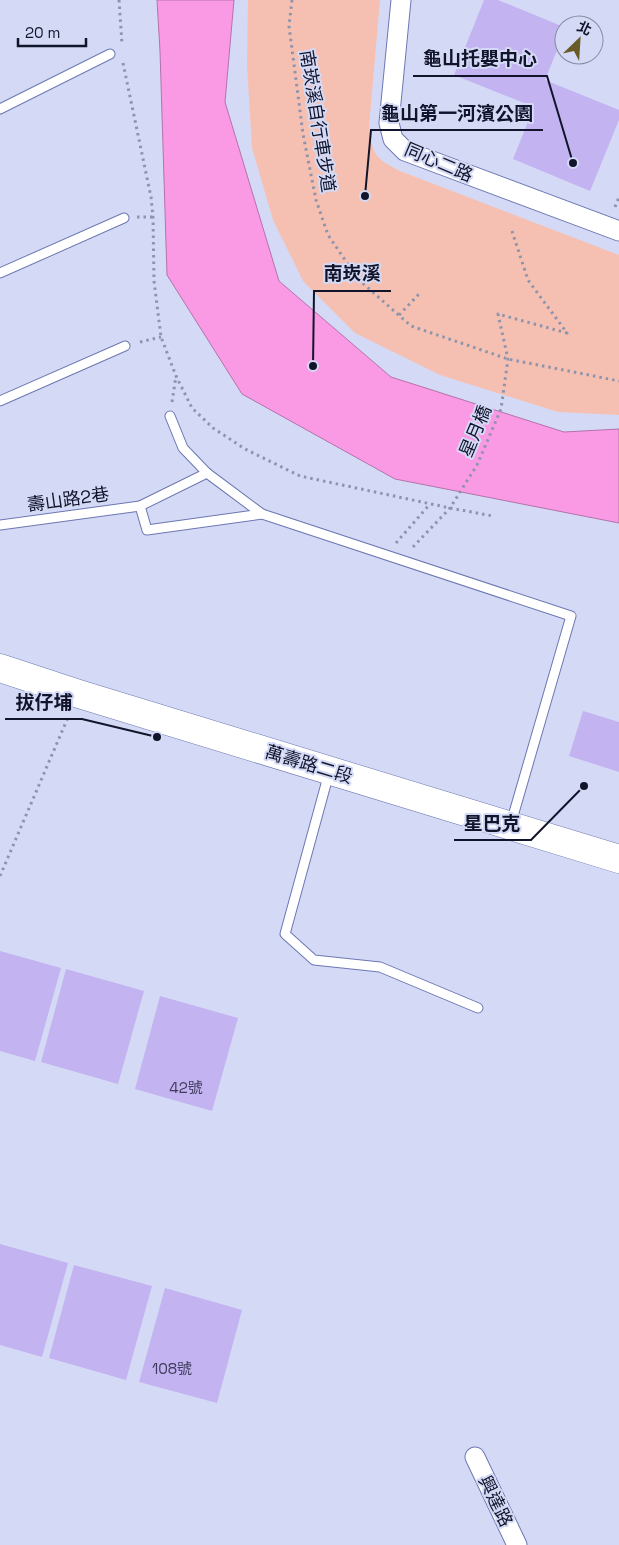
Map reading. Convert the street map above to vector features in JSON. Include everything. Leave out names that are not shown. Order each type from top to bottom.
[{"type":"main road","name":"萬壽路二段","points":[[0,668],[78,694],[619,859]]},
{"type":"street","name":"同心二路","points":[[401,0],[389,122],[393,139],[405,151],[619,231]]},
{"type":"street","name":"興達路","points":[[475,1457],[518,1545]]},
{"type":"lane","points":[[0,109],[110,54]]},
{"type":"lane","points":[[0,273],[124,218]]},
{"type":"lane","points":[[0,400],[125,346]]},
{"type":"lane","points":[[170,416],[183,448],[207,473],[262,514],[572,616],[510,826]]},
{"type":"lane","name":"壽山路2巷","points":[[0,525],[140,506],[207,473]]},
{"type":"lane","points":[[140,506],[147,530],[262,514]]},
{"type":"lane","points":[[330,771],[285,934],[314,960],[380,967],[478,1008]]},
{"type":"path","points":[[119,0],[122,47]]},
{"type":"path","name":"南崁溪自行車步道","points":[[292,0],[289,26],[303,134],[316,200],[328,235],[358,279],[411,326],[508,359],[619,381]]},
{"type":"path","points":[[123,56],[125,76],[151,197],[154,281],[161,337],[176,376],[192,408],[213,428],[246,449],[300,476],[493,516]]},
{"type":"path","points":[[508,359],[498,314],[567,333],[528,280],[512,231]]},
{"type":"path","points":[[399,315],[420,293]]},
{"type":"path","points":[[125,346],[161,337]]},
{"type":"path","name":"星月橋","points":[[400,560],[450,508],[476,465],[501,409],[508,359]]},
{"type":"path","points":[[170,416],[176,376]]},
{"type":"path","points":[[392,547],[430,504]]},
{"type":"path","points":[[0,876],[78,694]]},
{"type":"shaded area","points":[[157,0],[234,0],[225,102],[279,281],[391,377],[564,432],[619,429],[619,523],[395,479],[242,394],[167,275]]},
{"type":"shaded area","points":[[248,0],[380,0],[369,127],[374,150],[380,159],[400,171],[619,255],[619,415],[558,412],[440,375],[355,333],[303,281],[273,220],[252,148],[247,65]]},
{"type":"building","points":[[484,0],[498,0],[554,23],[554,58],[545,80],[619,110],[619,120],[590,191],[513,159],[534,107],[454,75]]},
{"type":"building","points":[[583,711],[619,722],[619,772],[569,756]]},
{"type":"building","points":[[0,951],[61,968],[35,1061],[0,1051]]},
{"type":"building","points":[[66,969],[144,991],[118,1084],[41,1062]]},
{"type":"building","points":[[160,996],[238,1018],[212,1111],[135,1089]]},
{"type":"building","points":[[0,1244],[68,1263],[42,1357],[0,1345]]},
{"type":"building","points":[[74,1265],[152,1286],[126,1380],[49,1358]]},
{"type":"building","points":[[165,1288],[242,1310],[217,1403],[139,1382]]},
{"type":"place","name":"龜山托嬰中心","points":[[573,163]]},
{"type":"place","name":"龜山第一河濱公園","points":[[365,196]]},
{"type":"place","name":"南崁溪","points":[[313,366]]},
{"type":"place","name":"拔仔埔","points":[[157,737]]},
{"type":"place","name":"星巴克","points":[[584,786]]}]
